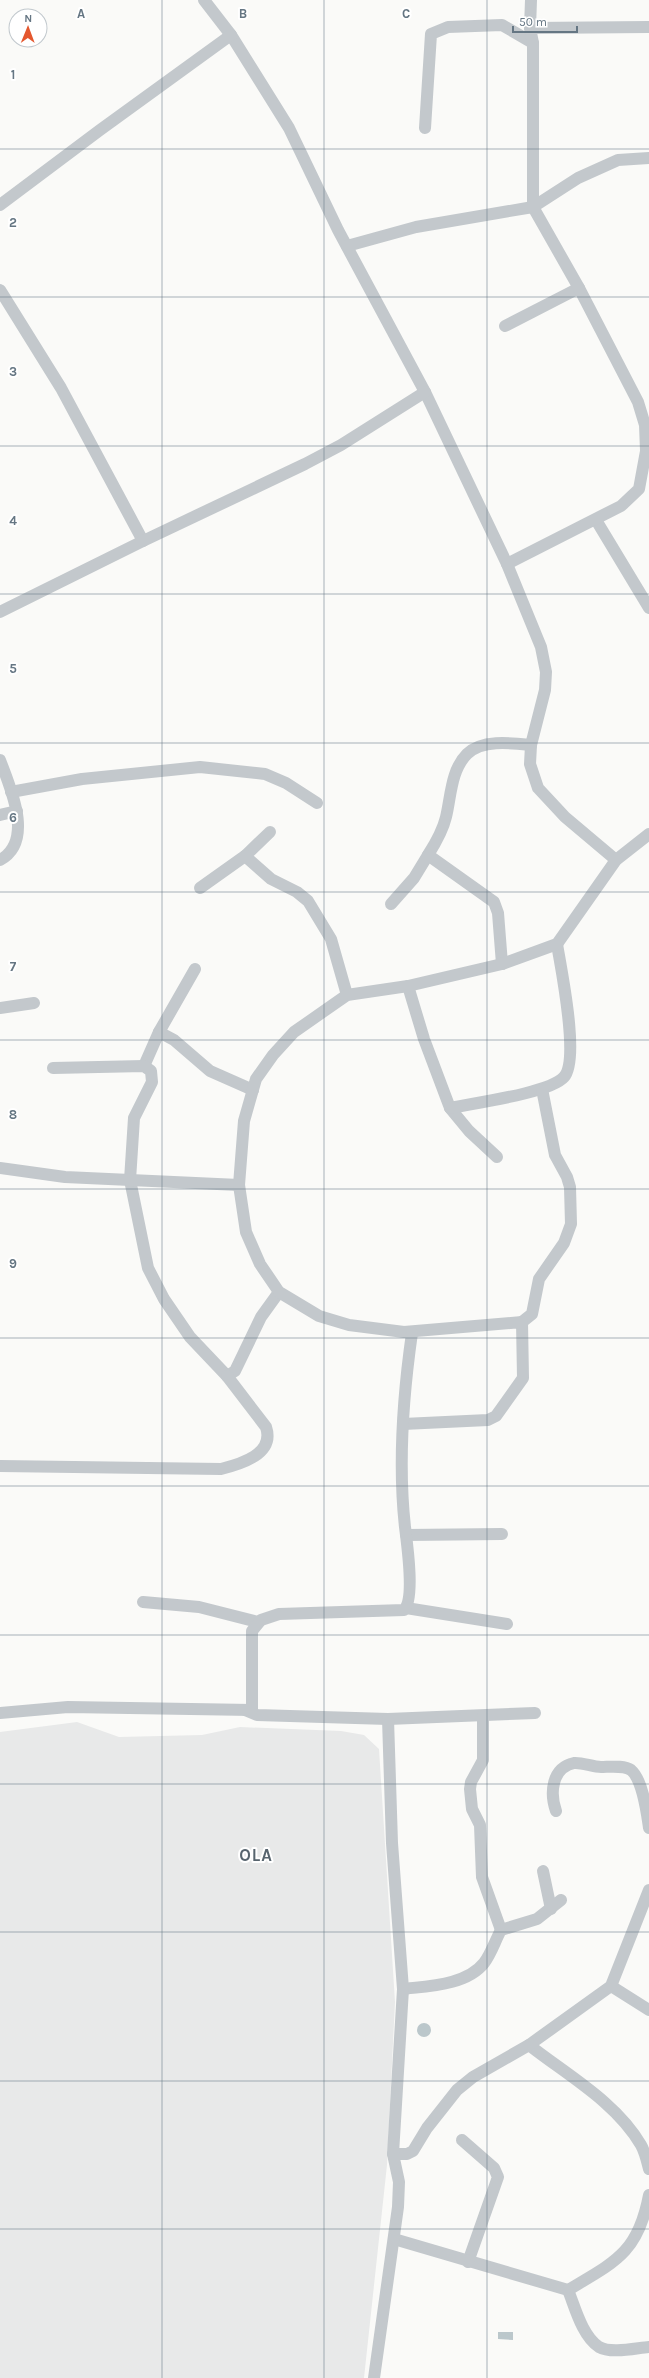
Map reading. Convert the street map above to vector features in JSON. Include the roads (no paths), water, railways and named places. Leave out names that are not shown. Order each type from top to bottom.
[{"type":"street","points":[[204,0],[231,35],[289,128],[347,246],[425,392],[507,564],[541,646],[546,672],[541,713],[532,745],[530,764],[538,788],[564,817],[616,860]]},
{"type":"street","points":[[507,564],[596,520],[621,506],[644,490],[646,451],[644,402],[533,208],[533,43],[530,28],[531,0]]},
{"type":"street","points":[[425,128],[431,34],[448,27],[502,25],[533,43]]},
{"type":"street","points":[[530,28],[649,27]]},
{"type":"street","points":[[0,205],[231,35]]},
{"type":"street","points":[[347,246],[416,227],[533,208],[578,178],[597,168],[618,160],[649,158]]},
{"type":"street","points":[[506,326],[579,288]]},
{"type":"street","points":[[0,290],[61,388],[144,541]]},
{"type":"street","points":[[0,612],[341,445],[425,392]]},
{"type":"street","points":[[596,520],[649,608]]},
{"type":"street","points":[[391,904],[414,878],[428,855],[446,818],[455,771],[467,754],[478,748],[504,743],[532,745]]},
{"type":"street","points":[[0,760],[17,811],[20,826],[13,847],[0,860]]},
{"type":"street","points":[[11,792],[82,779],[200,767],[265,774],[286,782],[317,803]]},
{"type":"street","points":[[0,815],[17,811]]},
{"type":"street","points":[[200,888],[245,856],[270,832]]},
{"type":"street","points":[[542,1089],[555,1155],[567,1177],[570,1187],[571,1224],[564,1243],[539,1279],[532,1314],[522,1322],[412,1333],[349,1325],[319,1316],[279,1292],[260,1264],[246,1232],[239,1185],[244,1121],[256,1079],[273,1055],[294,1032],[347,995],[408,986],[502,964],[557,944],[616,860],[649,834]]},
{"type":"street","points":[[428,855],[494,902],[498,913],[502,964]]},
{"type":"street","points":[[245,856],[271,878],[297,892],[308,901],[331,938],[347,995]]},
{"type":"street","points":[[450,1108],[542,1089],[564,1077],[569,1066],[570,1040],[557,944]]},
{"type":"street","points":[[144,1066],[159,1032],[195,969]]},
{"type":"street","points":[[408,986],[424,1039],[450,1108],[469,1131],[497,1157]]},
{"type":"street","points":[[0,1008],[34,1004]]},
{"type":"street","points":[[159,1032],[174,1040],[210,1071],[253,1090]]},
{"type":"street","points":[[0,1466],[221,1468],[236,1465],[257,1454],[266,1446],[269,1437],[266,1427],[227,1376],[190,1337],[164,1298],[148,1268],[130,1180],[134,1118],[152,1082],[151,1071],[144,1066],[53,1068]]},
{"type":"street","points":[[0,1168],[65,1177],[239,1185]]},
{"type":"street","points":[[227,1376],[234,1371],[261,1317],[279,1292]]},
{"type":"street","points":[[403,1424],[488,1420],[496,1416],[523,1378],[522,1322]]},
{"type":"street","points":[[406,1608],[409,1601],[403,1502],[403,1424],[412,1333]]},
{"type":"street","points":[[406,1535],[502,1534]]},
{"type":"street","points":[[143,1602],[199,1607],[258,1622]]},
{"type":"street","points":[[0,1713],[68,1707],[252,1710],[252,1631],[258,1622],[278,1614],[400,1611],[406,1608],[507,1624]]},
{"type":"street","points":[[244,1710],[257,1715],[388,1718],[484,1716],[535,1713]]},
{"type":"street","points":[[403,1989],[443,1983],[470,1974],[485,1962],[501,1930],[482,1877],[480,1825],[472,1809],[470,1789],[471,1782],[483,1760],[484,1716]]},
{"type":"street","points":[[374,2378],[394,2240],[399,2182],[393,2154],[403,1989],[392,1843],[388,1718]]},
{"type":"street","points":[[556,1811],[551,1798],[552,1789],[561,1772],[569,1766],[576,1763],[587,1766],[622,1768],[631,1770],[637,1781],[645,1802],[649,1828]]},
{"type":"street","points":[[543,1871],[551,1909]]},
{"type":"street","points":[[393,2154],[407,2154],[412,2152],[427,2128],[458,2090],[473,2077],[529,2045],[611,1986],[649,1890]]},
{"type":"street","points":[[501,1930],[537,1919],[561,1900]]},
{"type":"street","points":[[611,1986],[649,2010]]},
{"type":"street","points":[[529,2045],[596,2096],[621,2119],[642,2146],[649,2168]]},
{"type":"street","points":[[462,2140],[494,2168],[498,2177],[468,2262]]},
{"type":"street","points":[[394,2240],[568,2290],[614,2262],[629,2247],[645,2218],[649,2195]]},
{"type":"street","points":[[568,2290],[588,2335],[600,2348],[613,2350],[649,2347]]},
{"type":"district","name":"OLA","points":[[256,1855]]}]
